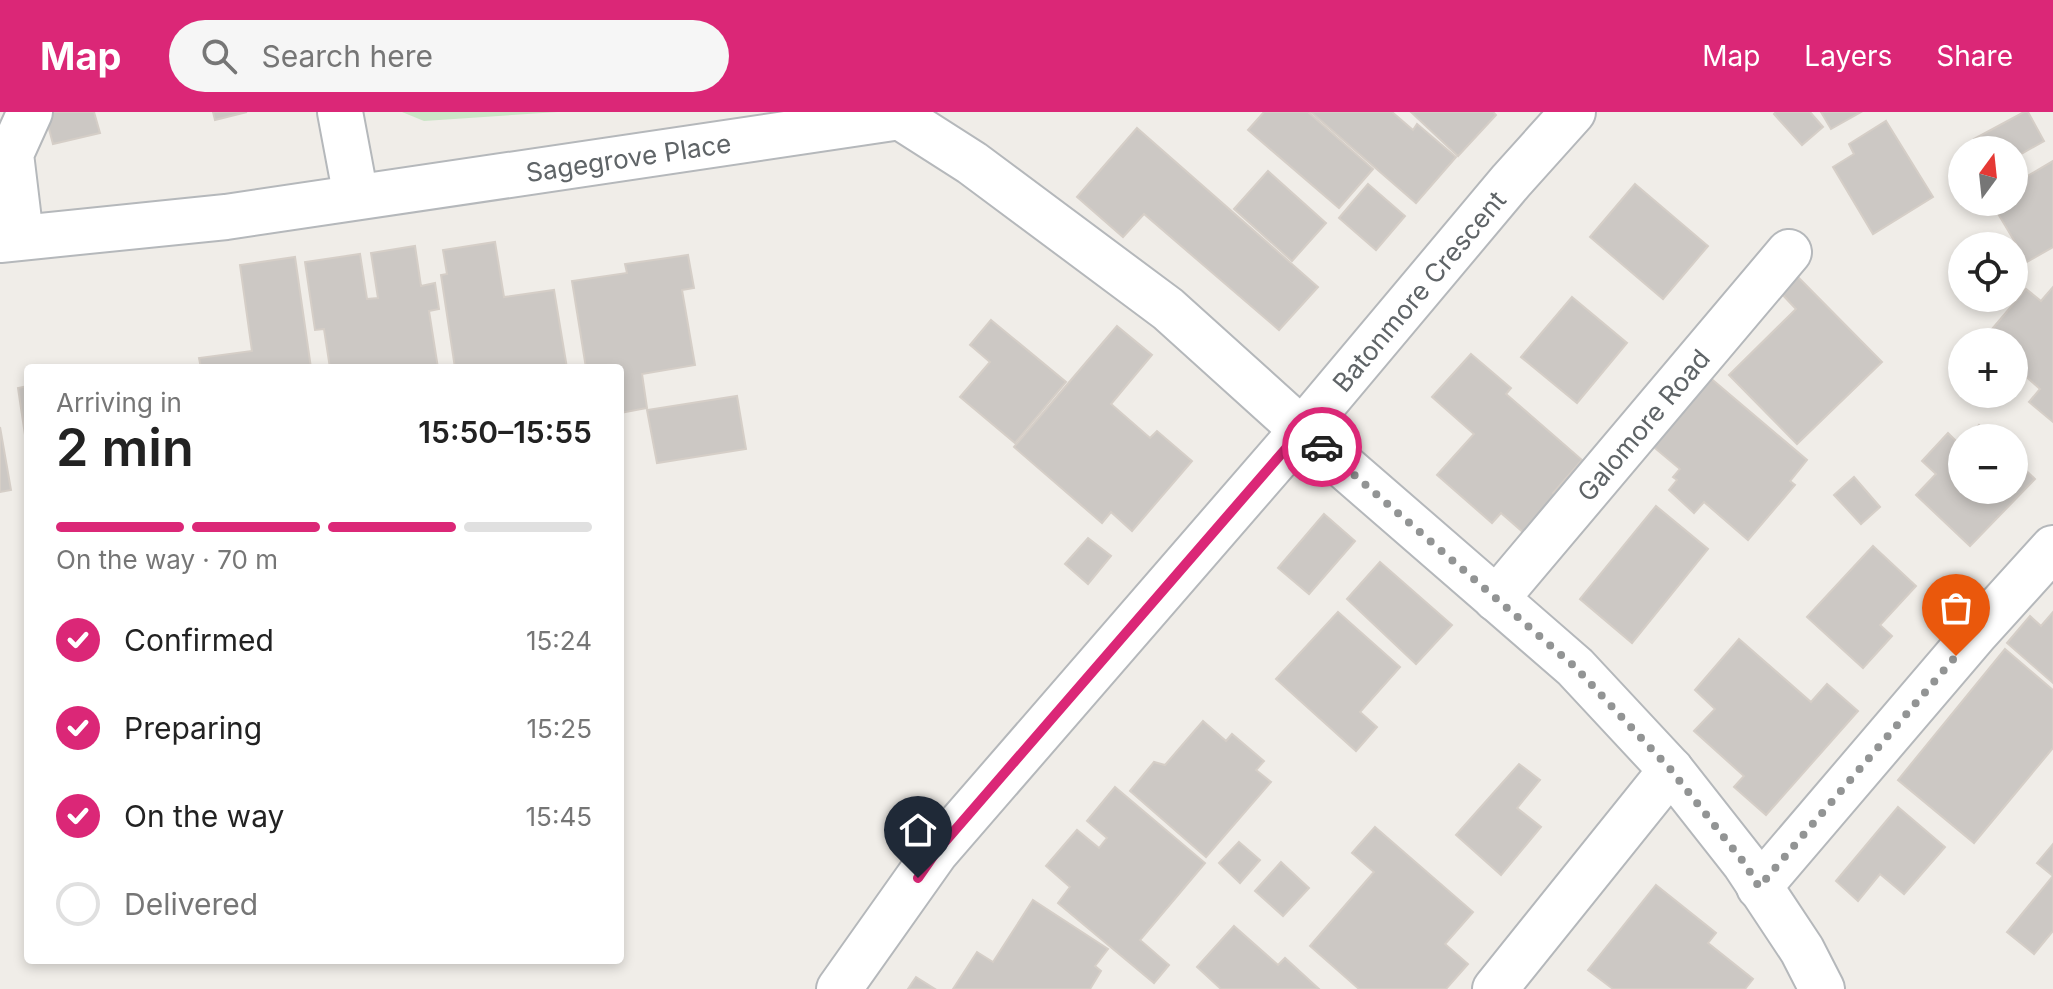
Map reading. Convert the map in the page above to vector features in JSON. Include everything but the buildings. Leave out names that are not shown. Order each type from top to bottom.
[{"type":"street","points":[[10,238],[11,154],[30,112]]},
{"type":"street","points":[[340,112],[356,197]]},
{"type":"street","name":"Batonmore Crescent","points":[[839,989],[936,852],[1573,112]]},
{"type":"street","name":"Sagegrove Place","points":[[10,238],[226,217],[899,115],[972,163],[1168,309],[1302,430]]},
{"type":"street","name":"Galomore Road","points":[[1496,599],[1789,252]]},
{"type":"street","points":[[1302,430],[1575,667],[1671,770],[1745,864],[1802,950],[1822,989]]},
{"type":"street","points":[[1759,887],[1976,633],[2053,548]]},
{"type":"street","points":[[1495,989],[1671,770]]},
{"type":"green space","points":[[402,112],[558,112],[424,121]]},
{"type":"way so far","points":[[1322,447],[1575,667],[1671,770],[1745,864],[1759,887],[1956,656]]},
{"type":"route","points":[[918,878],[936,852],[1302,430],[1322,447]]}]
